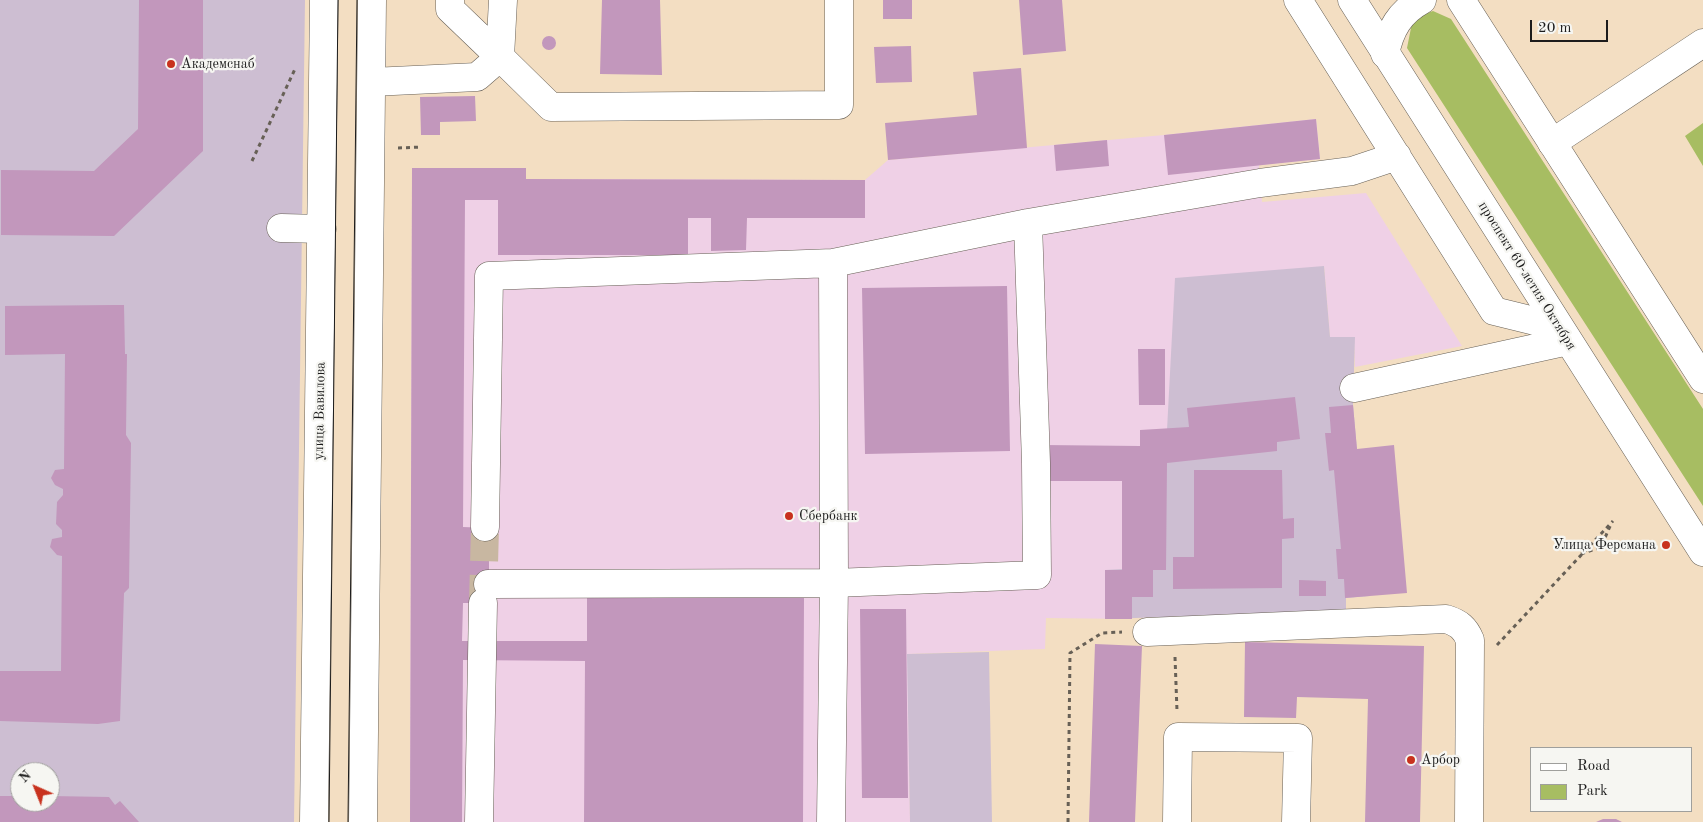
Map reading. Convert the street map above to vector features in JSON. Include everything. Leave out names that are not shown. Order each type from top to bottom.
[{"type":"main road","name":"улица Вавилова","points":[[314,822],[324,0]]},
{"type":"main road","points":[[363,822],[372,0]]},
{"type":"main road","points":[[450,0],[450,9],[551,107],[839,105],[839,0]]},
{"type":"main road","points":[[372,82],[477,77],[500,57],[503,0]]},
{"type":"main road","points":[[1298,0],[1494,311],[1564,334]]},
{"type":"main road","name":"проспект 60-летия Октября","points":[[1352,0],[1703,552]]},
{"type":"main road","points":[[1385,54],[1388,36],[1397,20],[1409,7],[1422,0]]},
{"type":"main road","points":[[1460,0],[1703,380]]},
{"type":"main road","points":[[1552,142],[1703,43]]},
{"type":"main road","points":[[485,527],[489,276],[833,262],[1028,222],[1260,182],[1352,171],[1397,156]]},
{"type":"main road","points":[[479,822],[486,594],[1037,575],[1036,463],[1028,222]]},
{"type":"main road","points":[[281,228],[322,229]]},
{"type":"main road","points":[[831,822],[834,583],[833,262]]},
{"type":"main road","points":[[1354,388],[1564,334]]},
{"type":"main road","points":[[1147,632],[1446,619],[1457,622],[1466,630],[1480,656],[1469,822]]},
{"type":"main road","points":[[1177,822],[1178,736],[1298,738],[1296,822]]},
{"type":"path","points":[[252,161],[299,62]]},
{"type":"path","points":[[397,148],[421,147]]},
{"type":"path","points":[[1480,656],[1613,521],[1601,547],[1581,554]]},
{"type":"path","points":[[1174,631],[1178,736]]},
{"type":"path","points":[[1068,822],[1070,653],[1102,633],[1147,632]]},
{"type":"shaded area","points":[[0,0],[305,0],[294,822],[0,822]]},
{"type":"shaded area","name":"Сбербанк","points":[[1316,119],[1320,159],[1259,165],[1262,202],[1366,193],[1462,346],[1355,367],[1354,337],[1330,337],[1324,266],[1167,430],[1132,619],[1046,618],[1045,649],[908,654],[910,822],[410,822],[412,168],[526,179],[865,180],[888,160]]},
{"type":"shaded area","points":[[1324,266],[1330,337],[1355,337],[1353,405],[1370,596],[1346,598],[1346,611],[1105,619],[1105,570],[1122,569],[1122,481],[1167,430],[1175,278]]},
{"type":"shaded area","points":[[989,652],[992,822],[910,822],[907,654]]},
{"type":"green space","points":[[1433,11],[1451,19],[1703,409],[1703,506],[1407,48],[1412,23],[1422,15]]},
{"type":"green space","points":[[1703,123],[1703,166],[1685,136]]},
{"type":"building","name":"Академснаб","points":[[139,0],[203,0],[203,151],[114,236],[1,235],[1,170],[94,171],[138,129]]},
{"type":"building","points":[[602,0],[660,0],[662,75],[600,74]]},
{"type":"building","points":[[883,0],[912,0],[912,19],[883,19]]},
{"type":"building","points":[[1019,0],[1062,0],[1066,51],[1023,55]]},
{"type":"building","points":[[549,36],[554,38],[556,43],[554,48],[549,50],[544,48],[542,43],[544,38]]},
{"type":"building","points":[[911,46],[912,82],[876,83],[874,47]]},
{"type":"building","points":[[1021,68],[1027,148],[888,160],[885,123],[977,115],[973,72]]},
{"type":"building","points":[[475,96],[476,121],[440,122],[440,135],[421,135],[420,97]]},
{"type":"building","points":[[1316,119],[1320,159],[1168,175],[1164,135]]},
{"type":"building","points":[[1107,140],[1109,166],[1056,171],[1054,145]]},
{"type":"building","points":[[412,168],[526,168],[526,179],[865,180],[865,218],[747,218],[746,250],[711,251],[711,218],[688,218],[688,255],[498,255],[498,200],[465,200],[463,527],[489,528],[489,603],[463,603],[462,641],[587,641],[587,597],[804,598],[803,822],[584,822],[585,661],[463,660],[462,822],[410,822]]},
{"type":"building","points":[[1007,286],[1010,451],[865,454],[862,288]]},
{"type":"building","points":[[124,305],[125,354],[127,354],[126,435],[131,443],[129,588],[124,593],[120,721],[98,724],[0,721],[0,671],[61,671],[62,556],[57,555],[50,547],[52,539],[62,537],[62,530],[56,524],[57,502],[63,495],[63,489],[55,485],[51,478],[55,470],[64,469],[65,354],[5,355],[5,306]]},
{"type":"building","points":[[1138,349],[1165,349],[1165,405],[1139,405]]},
{"type":"building","points":[[1295,397],[1300,439],[1277,442],[1277,451],[1167,463],[1166,570],[1153,570],[1153,597],[1132,597],[1132,619],[1105,619],[1105,570],[1122,570],[1122,481],[1041,481],[1042,445],[1140,446],[1140,430],[1189,427],[1187,408]]},
{"type":"building","points":[[1353,405],[1357,449],[1394,445],[1407,593],[1345,598],[1344,579],[1338,579],[1336,549],[1341,549],[1334,470],[1329,471],[1325,433],[1331,433],[1329,407]]},
{"type":"building","points":[[1194,470],[1282,470],[1283,519],[1294,518],[1294,538],[1282,539],[1282,588],[1173,589],[1173,557],[1194,557]]},
{"type":"building","points":[[1299,580],[1326,581],[1326,596],[1299,596]]},
{"type":"building","points":[[860,609],[906,609],[908,798],[862,798]]},
{"type":"building","points":[[1245,642],[1424,646],[1420,822],[1365,822],[1368,699],[1297,697],[1296,718],[1244,717]]},
{"type":"building","points":[[1095,644],[1142,646],[1135,822],[1089,822]]},
{"type":"building","points":[[0,796],[10,796],[10,812],[60,812],[60,796],[109,797],[115,805],[120,801],[139,822],[0,822]]},
{"type":"building","points":[[1603,819],[1616,819],[1622,822],[1596,822]]},
{"type":"tunnel","points":[[483,603],[485,527]]},
{"type":"tram line","points":[[329,822],[338,0]]},
{"type":"tram line","points":[[348,822],[357,0]]},
{"type":"place","name":"Академснаб","points":[[171,64]]},
{"type":"place","name":"Сбербанк","points":[[789,516]]},
{"type":"place","name":"Улица Ферсмана","points":[[1666,545]]},
{"type":"place","name":"Арбор","points":[[1411,760]]}]
